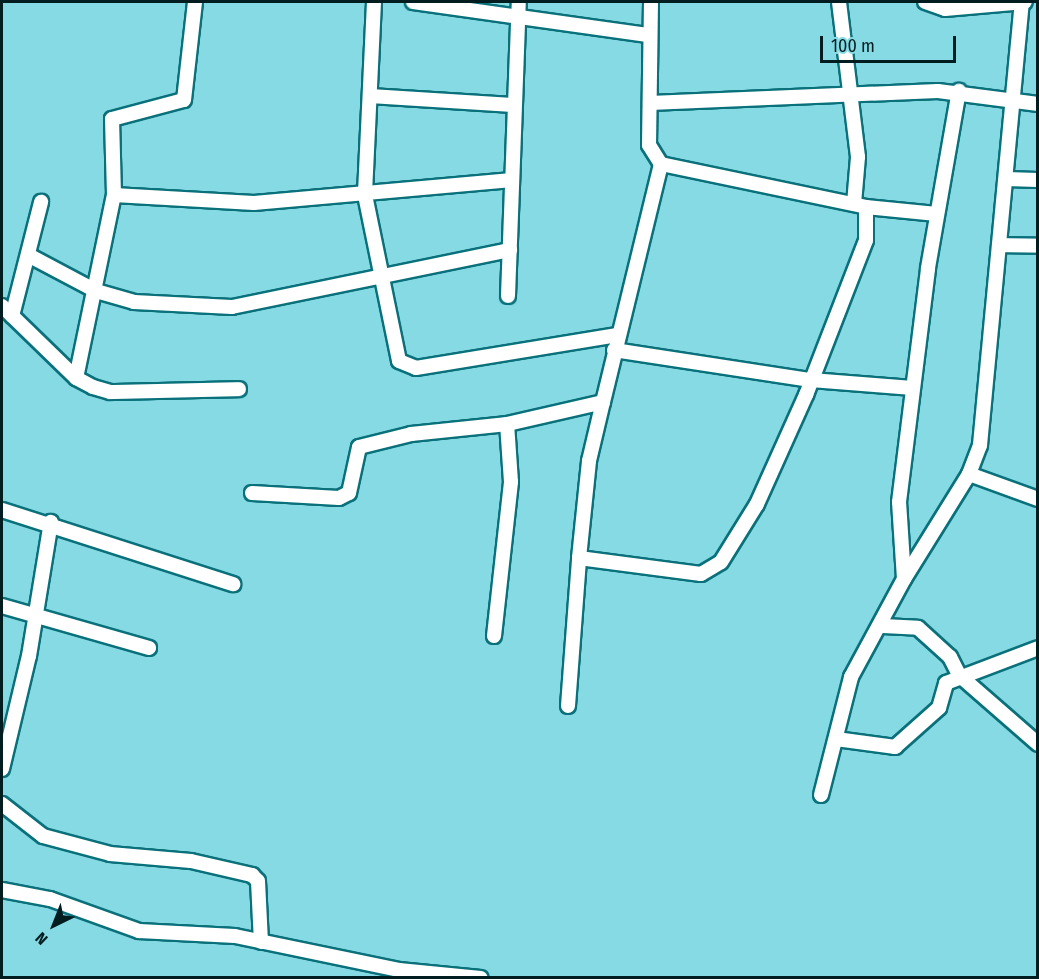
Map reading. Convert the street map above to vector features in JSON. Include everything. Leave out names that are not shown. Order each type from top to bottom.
[{"type":"street","points":[[76,378],[96,291],[114,195],[112,119],[184,100],[195,2]]},
{"type":"street","points":[[374,2],[365,195],[399,361],[406,367],[617,335]]},
{"type":"street","points":[[413,2],[518,8],[648,35]]},
{"type":"street","points":[[568,706],[589,460],[617,335],[661,164],[649,144],[648,35],[651,2]]},
{"type":"street","points":[[579,558],[713,572],[757,504],[812,380],[866,240],[860,205],[852,96],[839,2]]},
{"type":"street","points":[[821,795],[851,677],[883,626],[904,579],[969,474],[980,445],[1023,2],[945,9],[925,2]]},
{"type":"street","points":[[508,296],[518,8]]},
{"type":"street","points":[[650,103],[959,91],[1038,104]]},
{"type":"street","points":[[904,579],[897,526],[913,388],[938,214],[959,91]]},
{"type":"street","points":[[370,96],[513,105]]},
{"type":"street","points":[[661,164],[860,205],[938,214]]},
{"type":"street","points":[[114,195],[254,203],[365,195],[512,180]]},
{"type":"street","points":[[1006,180],[1038,180]]},
{"type":"street","points":[[12,316],[30,256],[41,202]]},
{"type":"street","points":[[999,245],[1038,246]]},
{"type":"street","points":[[30,256],[96,291],[145,304],[232,307],[510,250]]},
{"type":"street","points":[[2,306],[76,378],[110,392],[239,389]]},
{"type":"street","points":[[614,350],[812,380],[913,388]]},
{"type":"street","points":[[252,492],[339,498],[349,493],[359,447],[411,434],[507,424],[603,402]]},
{"type":"street","points":[[494,636],[511,482],[507,424]]},
{"type":"street","points":[[969,474],[1038,499]]},
{"type":"street","points":[[2,510],[51,522],[233,584]]},
{"type":"street","points":[[2,769],[36,616],[51,522]]},
{"type":"street","points":[[2,606],[149,648]]},
{"type":"street","points":[[883,626],[918,628],[950,657],[959,675],[1038,744]]},
{"type":"street","points":[[836,739],[895,747],[939,708],[946,683],[959,675],[1038,648]]},
{"type":"street","points":[[2,804],[43,836],[110,854],[192,861],[252,876],[258,881],[261,942]]},
{"type":"street","points":[[2,890],[50,899],[139,931],[261,942],[420,974],[481,978]]}]
